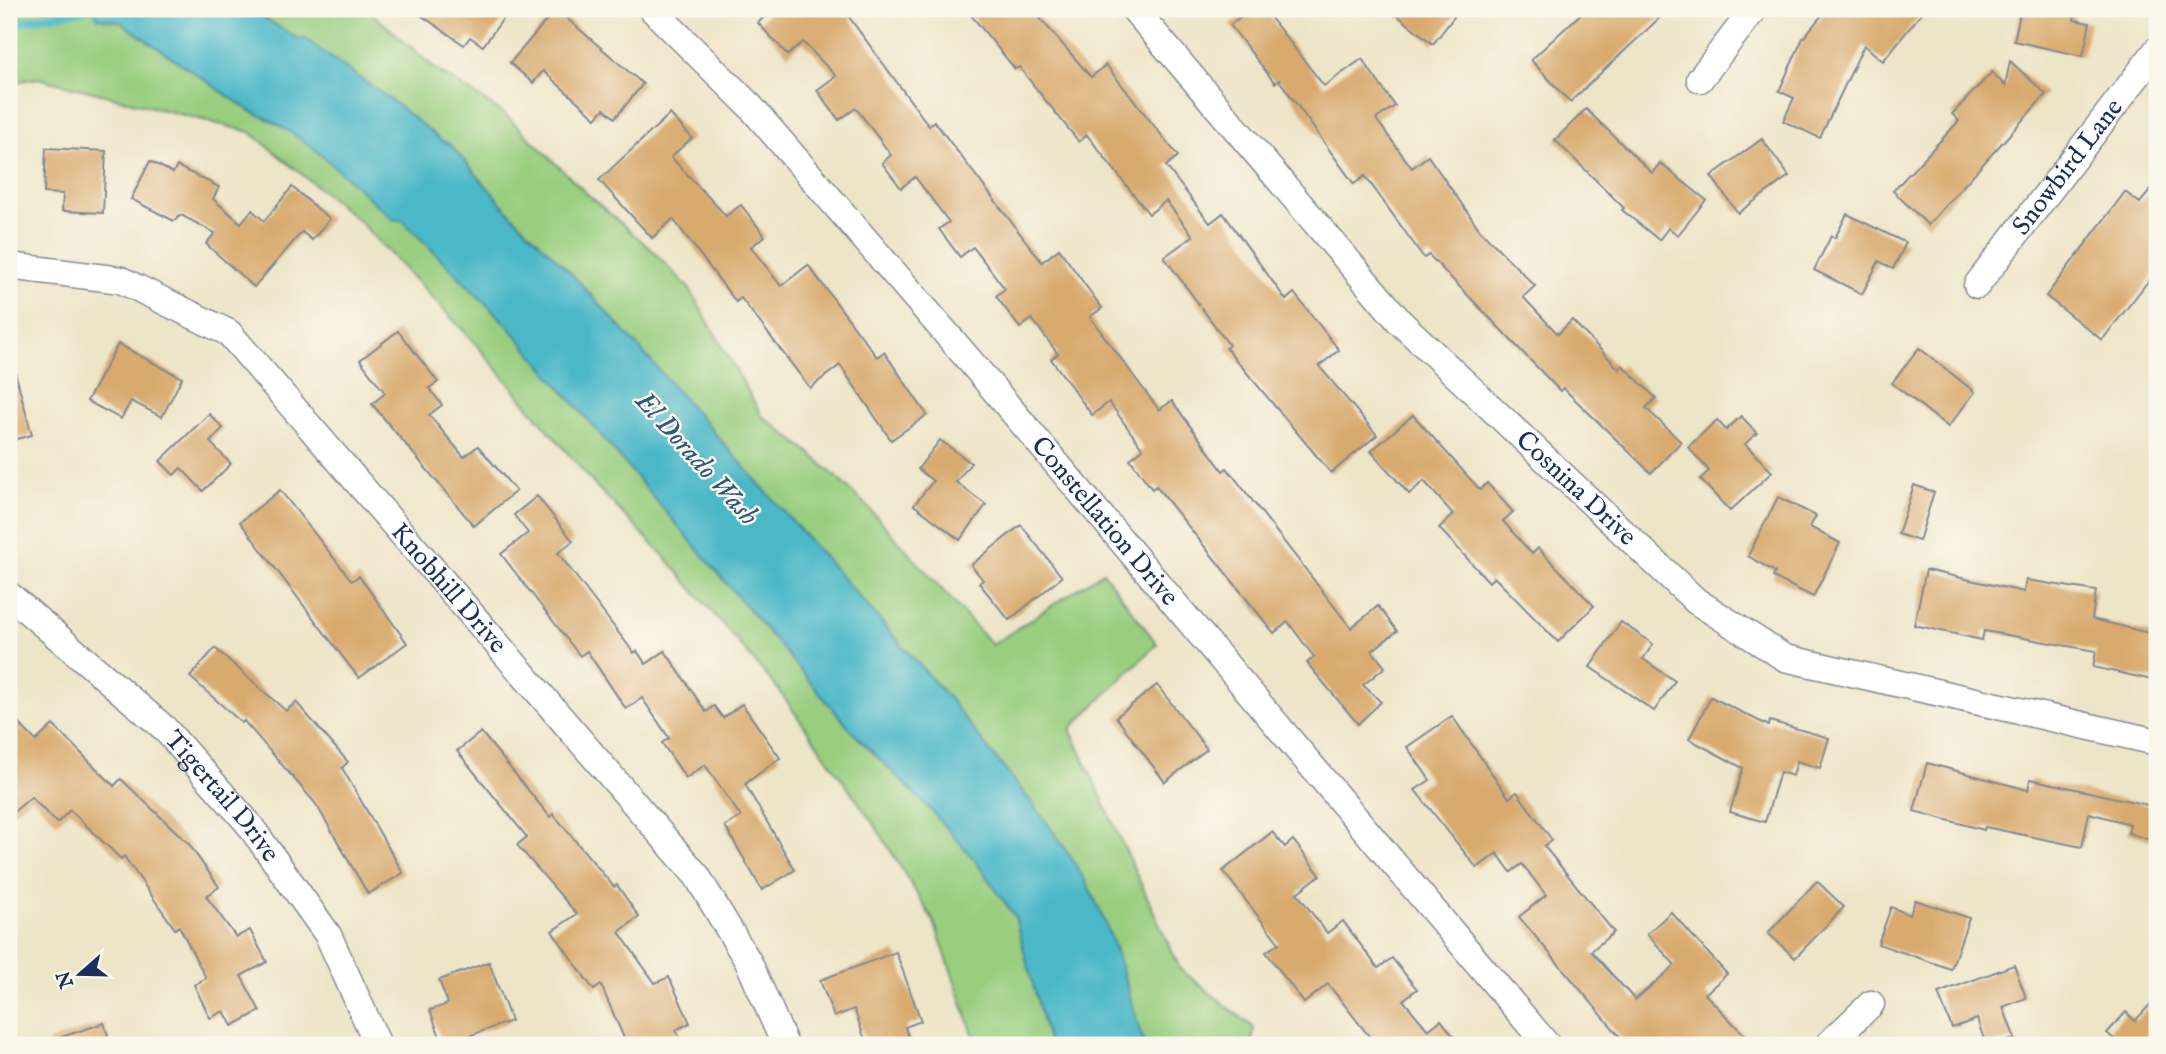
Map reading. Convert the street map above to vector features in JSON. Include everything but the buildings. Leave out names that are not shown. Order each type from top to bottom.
[{"type":"street","name":"Constellation Drive","points":[[652,9],[750,106],[900,279],[1547,1045]]},
{"type":"street","name":"Cosnina Drive","points":[[1134,9],[1400,322],[1696,601],[1785,658],[2157,742]]},
{"type":"street","points":[[1700,79],[1754,9]]},
{"type":"street","name":"Snowbird Lane","points":[[1977,285],[2157,50]]},
{"type":"street","name":"Knobhill Drive","points":[[9,266],[121,280],[229,333],[697,876],[749,963],[785,1045]]},
{"type":"street","name":"Tigertail Drive","points":[[9,595],[163,728],[248,823],[328,935],[378,1045]]},
{"type":"street","points":[[1828,1045],[1871,1004]]},
{"type":"green space","points":[[9,9],[367,9],[437,70],[506,115],[586,193],[652,250],[689,288],[762,416],[809,452],[865,504],[992,645],[1103,572],[1157,644],[1070,729],[1180,969],[1254,1028],[1252,1045],[977,1045],[934,922],[878,830],[778,689],[665,557],[594,484],[475,343],[360,222],[250,132],[38,78],[9,83]]},
{"type":"water","name":"El Dorado Wash","points":[[92,9],[249,9],[299,39],[304,38],[399,106],[442,141],[450,144],[509,212],[569,271],[626,333],[953,703],[1036,808],[1067,851],[1102,915],[1144,1045],[1049,1045],[1015,917],[974,859],[924,803],[856,736],[509,327],[402,220],[394,220],[326,159],[289,131],[250,111],[120,22],[98,18]]},
{"type":"waterway","points":[[9,24],[88,9]]}]
